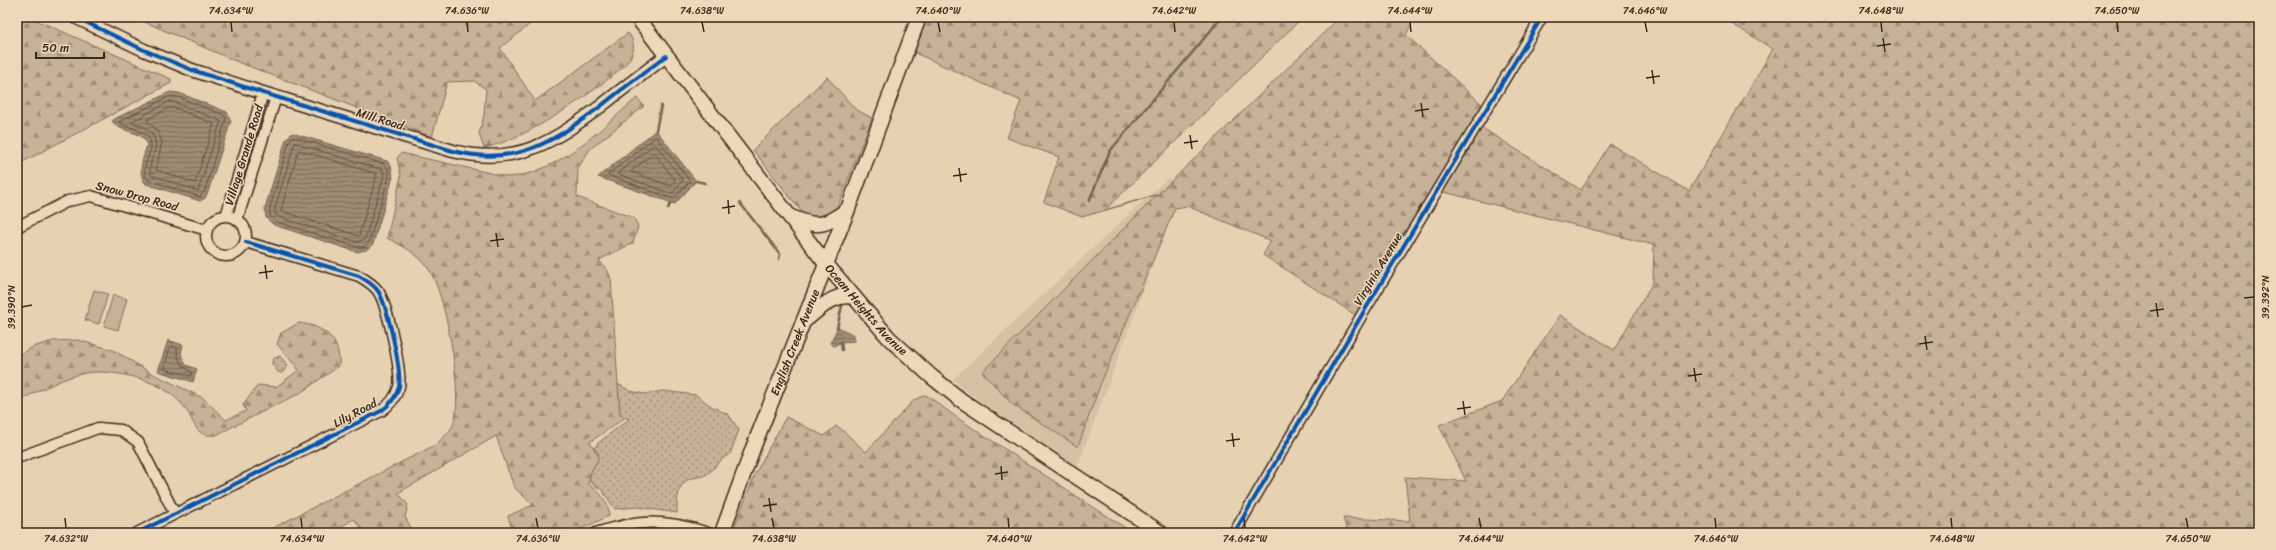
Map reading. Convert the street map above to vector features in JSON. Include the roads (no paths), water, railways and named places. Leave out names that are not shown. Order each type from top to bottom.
[{"type":"main road","name":"Ocean Heights Avenue","points":[[637,17],[826,264],[889,338],[946,388],[1161,533]]},
{"type":"main road","name":"English Creek Avenue","points":[[722,533],[753,448],[848,209],[919,17]]},
{"type":"main road","points":[[791,217],[812,225],[821,225],[833,220],[848,209]]},
{"type":"main road","points":[[804,322],[835,298],[845,295],[854,298]]},
{"type":"street","name":"Mill Road","points":[[75,17],[176,63],[276,98],[453,151],[491,157],[531,150],[548,143],[568,131],[666,56]]},
{"type":"street","name":"Virginia Avenue","points":[[1234,533],[1366,308],[1542,17]]},
{"type":"street","points":[[226,216],[263,93]]},
{"type":"street","name":"Village Grande Road","points":[[238,220],[276,98]]},
{"type":"street","name":"Snow Drop Road","points":[[17,227],[68,201],[91,196],[208,230]]},
{"type":"street","points":[[226,216],[238,220],[245,230],[246,242],[238,252],[227,256],[220,255],[215,252],[208,243],[208,230],[215,220],[226,216]]},
{"type":"street","name":"Lily Road","points":[[137,533],[381,411],[392,402],[398,388],[399,368],[387,314],[381,295],[374,286],[359,276],[246,242]]},
{"type":"street","points":[[17,458],[98,428],[121,430],[138,442],[175,514]]},
{"type":"street","points":[[596,533],[642,522],[677,524],[708,533]]},
{"type":"water","points":[[170,92],[179,93],[227,112],[231,121],[208,192],[205,198],[200,201],[146,184],[143,180],[141,170],[147,144],[141,136],[120,128],[112,121]]},
{"type":"water","points":[[656,130],[696,181],[675,204],[598,177]]},
{"type":"water","points":[[292,133],[387,161],[391,166],[393,177],[373,244],[366,250],[357,252],[274,225],[266,218],[265,208],[286,139]]},
{"type":"water","points":[[838,327],[854,335],[855,341],[842,342],[834,346],[830,343]]},
{"type":"water","points":[[168,340],[183,345],[181,354],[186,365],[197,369],[193,382],[158,371]]},
{"type":"waterway","points":[[1089,201],[1110,151],[1222,17]]},
{"type":"waterway","points":[[656,130],[661,106]]},
{"type":"waterway","points":[[696,181],[705,183]]},
{"type":"waterway","points":[[668,208],[671,203]]},
{"type":"waterway","points":[[740,203],[780,254],[779,259]]},
{"type":"waterway","points":[[837,328],[843,301]]},
{"type":"waterway","points":[[841,342],[842,350]]}]
